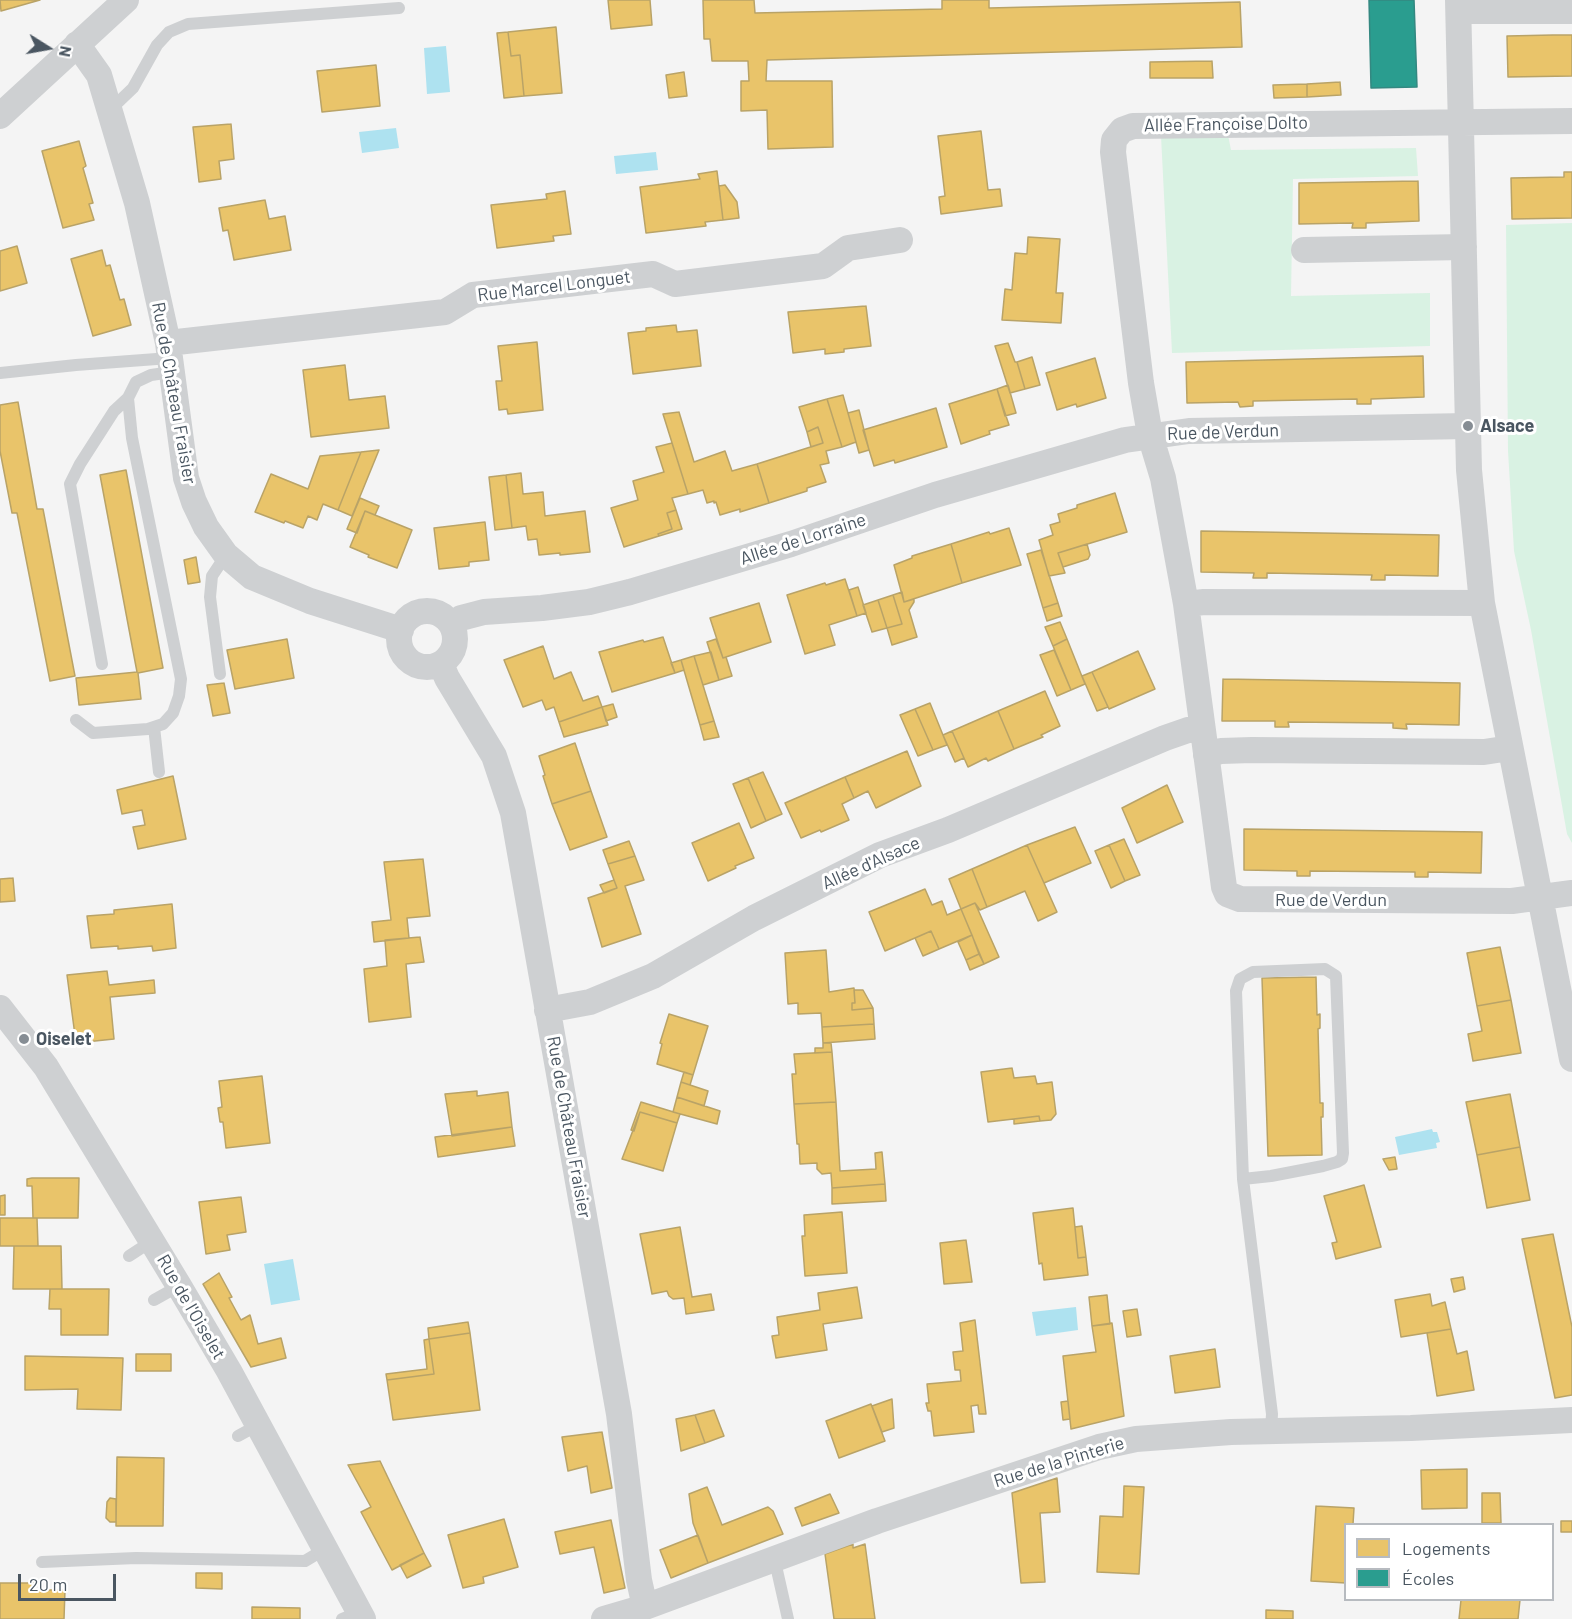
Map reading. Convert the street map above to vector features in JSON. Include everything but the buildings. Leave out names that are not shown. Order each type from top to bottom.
[{"type":"street","points":[[0,116],[126,0]]},
{"type":"street","points":[[1572,11],[1458,6],[1469,470],[1482,603],[1572,1059]]},
{"type":"street","name":"Rue de Château Fraisier","points":[[77,44],[99,75],[137,203],[170,358],[186,477],[194,502],[206,527],[226,555],[252,577],[310,601],[401,630]]},
{"type":"street","points":[[1462,123],[1572,121]]},
{"type":"street","name":"Allée Françoise Dolto","points":[[1150,435],[1141,383],[1113,152],[1114,140],[1122,130],[1133,126],[1200,124],[1462,123]]},
{"type":"street","name":"Rue Marcel Longuet","points":[[170,358],[445,312],[472,295],[653,274],[675,284],[823,266],[848,248],[900,240]]},
{"type":"street","points":[[1304,250],[1464,247]]},
{"type":"street","name":"Rue de Verdun","points":[[1468,426],[1189,431],[1150,435],[1163,478],[1186,604],[1224,887],[1227,894],[1240,899],[1512,901],[1572,893]]},
{"type":"street","name":"Allée de Lorraine","points":[[453,625],[460,618],[484,612],[577,603],[630,592],[791,544],[935,495],[1125,440],[1150,435]]},
{"type":"street","points":[[1186,604],[1204,602],[1482,603]]},
{"type":"street","points":[[433,610],[445,616],[453,625],[456,641],[451,654],[441,664],[426,668],[414,665],[404,656],[398,645],[401,630],[408,618],[418,612],[433,610]]},
{"type":"street","name":"Rue de Château Fraisier","points":[[441,664],[494,756],[513,813],[619,1414],[639,1580],[637,1612]]},
{"type":"street","name":"Allée d'Alsace","points":[[548,1010],[574,1006],[608,996],[653,976],[754,918],[880,855],[948,830],[1165,738],[1188,730],[1201,729]]},
{"type":"street","points":[[1206,754],[1252,750],[1484,752],[1510,748]]},
{"type":"street","name":"Rue de l'Oiselet","points":[[0,1008],[46,1066],[179,1286],[248,1431],[325,1549],[355,1617]]},
{"type":"street","name":"Rue de la Pinterie","points":[[604,1619],[637,1612],[774,1557],[1099,1447],[1136,1438],[1572,1420]]},
{"type":"lane","points":[[110,110],[133,88],[157,45],[169,32],[188,24],[399,9]]},
{"type":"lane","points":[[0,373],[170,358]]},
{"type":"lane","points":[[102,664],[70,484],[114,411],[128,398],[136,382],[151,375],[170,358]]},
{"type":"lane","points":[[76,720],[93,733],[133,731],[154,727],[163,724],[173,713],[179,696],[180,679],[132,438],[128,398]]},
{"type":"lane","points":[[220,674],[210,597],[212,576],[226,555]]},
{"type":"lane","points":[[154,727],[159,772]]},
{"type":"lane","points":[[1243,1179],[1282,1174],[1342,1159],[1344,1153],[1336,976],[1325,969],[1253,972],[1240,979],[1236,991],[1243,1179],[1272,1414],[1271,1431]]},
{"type":"lane","points":[[129,1256],[152,1241]]},
{"type":"lane","points":[[154,1300],[179,1286]]},
{"type":"lane","points":[[42,1562],[125,1558],[305,1561],[325,1549]]},
{"type":"lane","points":[[774,1557],[788,1619]]},
{"type":"green space","points":[[1228,135],[1231,150],[1416,148],[1418,176],[1293,179],[1291,296],[1430,293],[1430,346],[1172,353],[1161,136]]},
{"type":"green space","points":[[1572,223],[1572,843],[1567,834],[1531,630],[1514,551],[1508,451],[1506,225]]},
{"type":"water","points":[[446,46],[450,92],[427,94],[424,48]]},
{"type":"water","points":[[396,128],[399,148],[362,153],[359,132]]},
{"type":"water","points":[[656,152],[658,170],[616,174],[614,156]]},
{"type":"water","points":[[1432,1129],[1433,1132],[1437,1132],[1440,1142],[1436,1143],[1437,1148],[1399,1155],[1395,1137]]},
{"type":"water","points":[[293,1259],[300,1300],[271,1305],[264,1264]]},
{"type":"water","points":[[1076,1307],[1078,1330],[1036,1336],[1032,1312]]},
{"type":"place","name":"Alsace","points":[[1468,426]]},
{"type":"place","name":"Oiselet","points":[[24,1039]]}]
